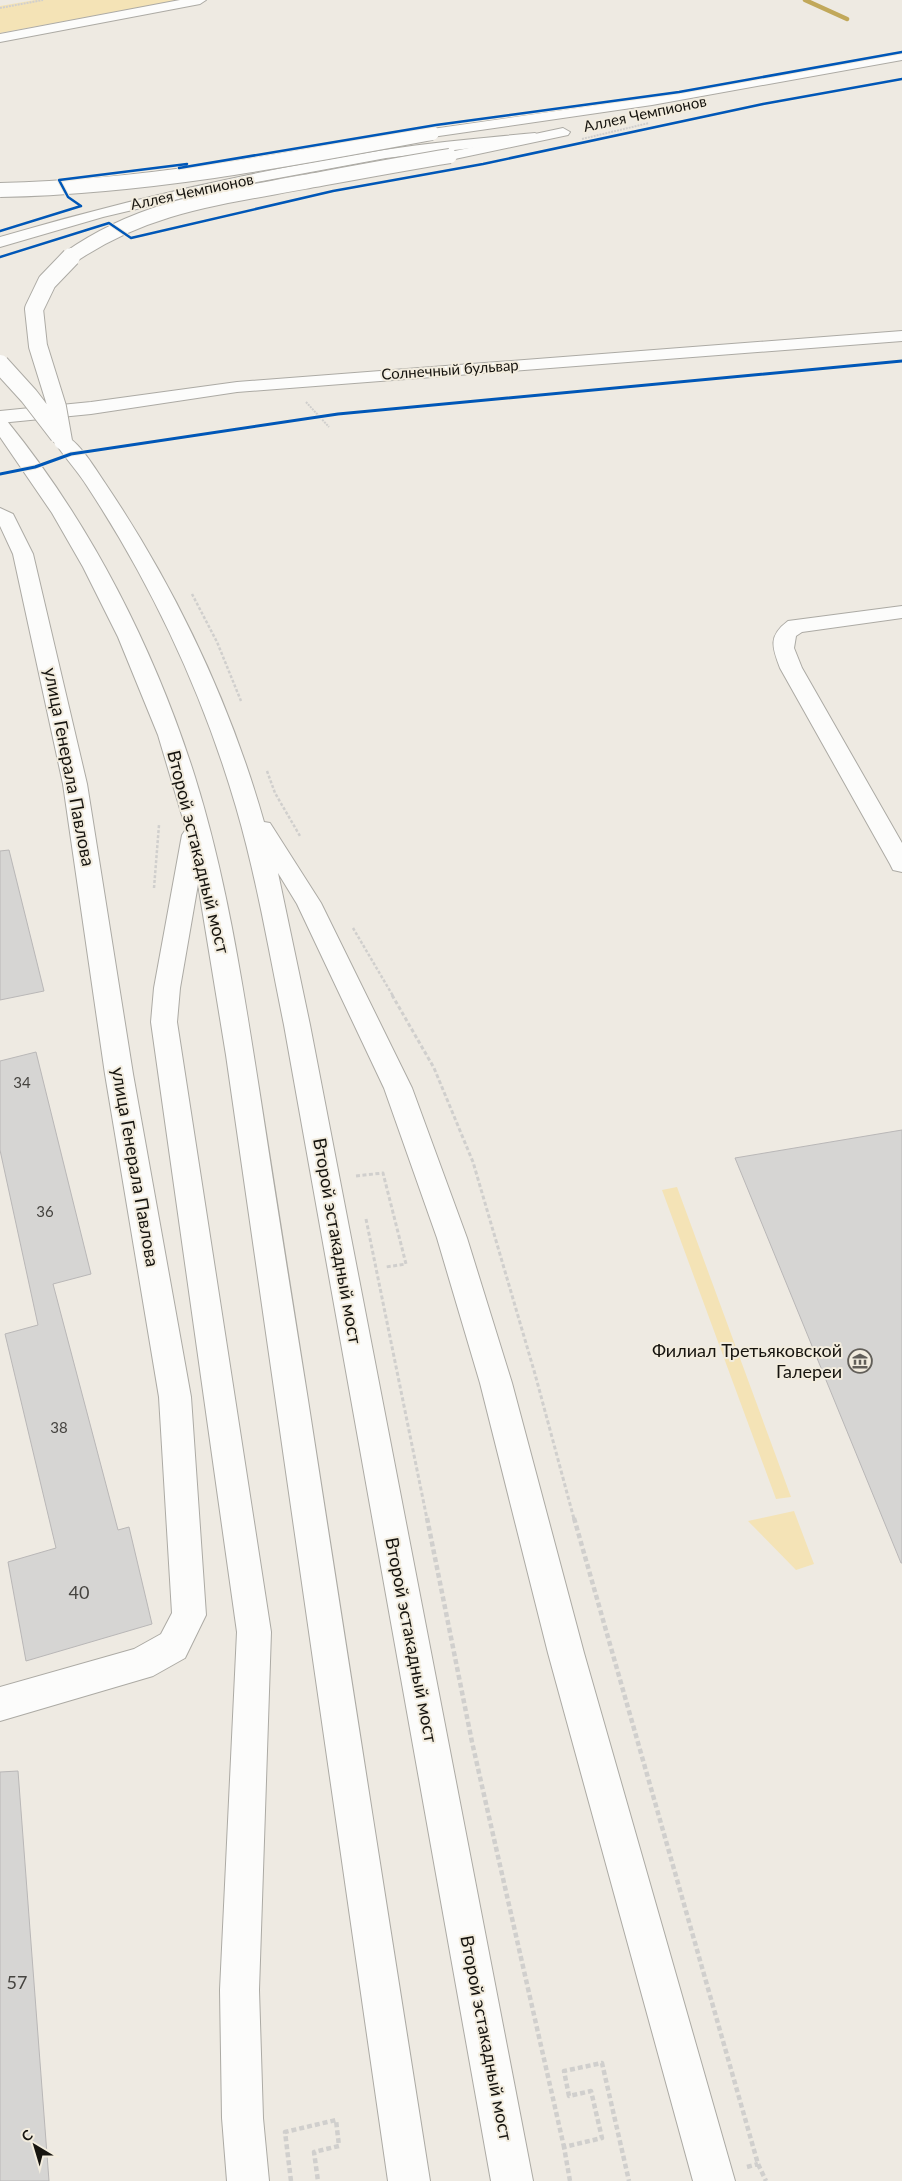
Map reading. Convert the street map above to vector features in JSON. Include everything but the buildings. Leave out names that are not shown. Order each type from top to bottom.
[{"type":"main road","points":[[0,38],[200,0]]},
{"type":"main road","name":"Аллея Чемпионов","points":[[0,242],[156,198],[386,154],[528,121],[902,56]]},
{"type":"main road","name":"Аллея Чемпионов","points":[[599,124],[687,104],[902,64]]},
{"type":"main road","points":[[0,190],[72,189],[149,182],[432,133],[528,121]]},
{"type":"main road","name":"Аллея Чемпионов","points":[[386,154],[544,136],[580,128]]},
{"type":"main road","points":[[63,441],[57,407],[37,339],[34,317],[37,300],[45,285],[59,267],[75,253],[121,227],[175,208],[450,156],[544,136]]},
{"type":"main road","name":"Солнечный бульвар","points":[[0,417],[92,408],[236,387],[902,336]]},
{"type":"main road","name":"Второй эстакадный мост","points":[[0,364],[29,396],[116,516],[166,601],[204,686],[248,807],[261,857],[297,1024],[512,2181]]},
{"type":"main road","name":"Второй эстакадный мост","points":[[0,425],[30,463],[60,509],[120,617],[169,735],[195,825],[218,923],[240,1055],[410,2181]]},
{"type":"main road","name":"улица Генерала Павлова","points":[[0,514],[6,518],[23,554],[75,784],[119,1074],[175,1397],[189,1615],[173,1646],[141,1664],[0,1704]]},
{"type":"main road","points":[[902,612],[796,626],[786,633],[783,648],[791,668],[902,864]]},
{"type":"main road","points":[[248,807],[309,903],[398,1088],[452,1238],[496,1383],[566,1653],[714,2181]]},
{"type":"main road","points":[[195,825],[167,988],[164,1022],[254,1632],[240,2006],[240,2068],[248,2181]]},
{"type":"path","points":[[0,8],[43,0]]},
{"type":"path","points":[[574,146],[651,128]]},
{"type":"path","points":[[310,418],[329,415]]},
{"type":"path","points":[[354,1170],[358,1182]]},
{"type":"path","points":[[356,1176],[383,1173],[406,1264],[386,1267]]},
{"type":"path","points":[[364,1210],[472,1742],[564,2147],[570,2181]]},
{"type":"path","points":[[535,1374],[607,1640],[758,2164],[766,2181]]},
{"type":"path","points":[[564,2147],[602,2138],[591,2091],[569,2096],[564,2071],[602,2063],[629,2181]]},
{"type":"path","points":[[291,2181],[285,2132],[336,2120],[339,2146],[314,2152],[318,2181]]},
{"type":"shaded area","points":[[35,0],[179,0],[0,33],[0,6]]},
{"type":"shaded area","points":[[677,1187],[791,1497],[776,1499],[662,1190]]},
{"type":"shaded area","points":[[794,1511],[814,1564],[796,1570],[748,1521]]},
{"type":"waterway","points":[[805,0],[847,19]]},
{"type":"cycle path","points":[[179,168],[436,125],[679,92],[902,52]]},
{"type":"cycle path","points":[[0,257],[109,223],[131,238],[155,234],[219,216],[333,191],[483,164],[763,104],[902,79]]},
{"type":"cycle path","points":[[0,231],[81,206],[68,197],[59,180],[187,164]]},
{"type":"cycle path","points":[[0,474],[35,467],[71,454],[338,414],[902,361]]},
{"type":"place","name":"Филиал Третьяковской Галереи","points":[[860,1361]]}]
